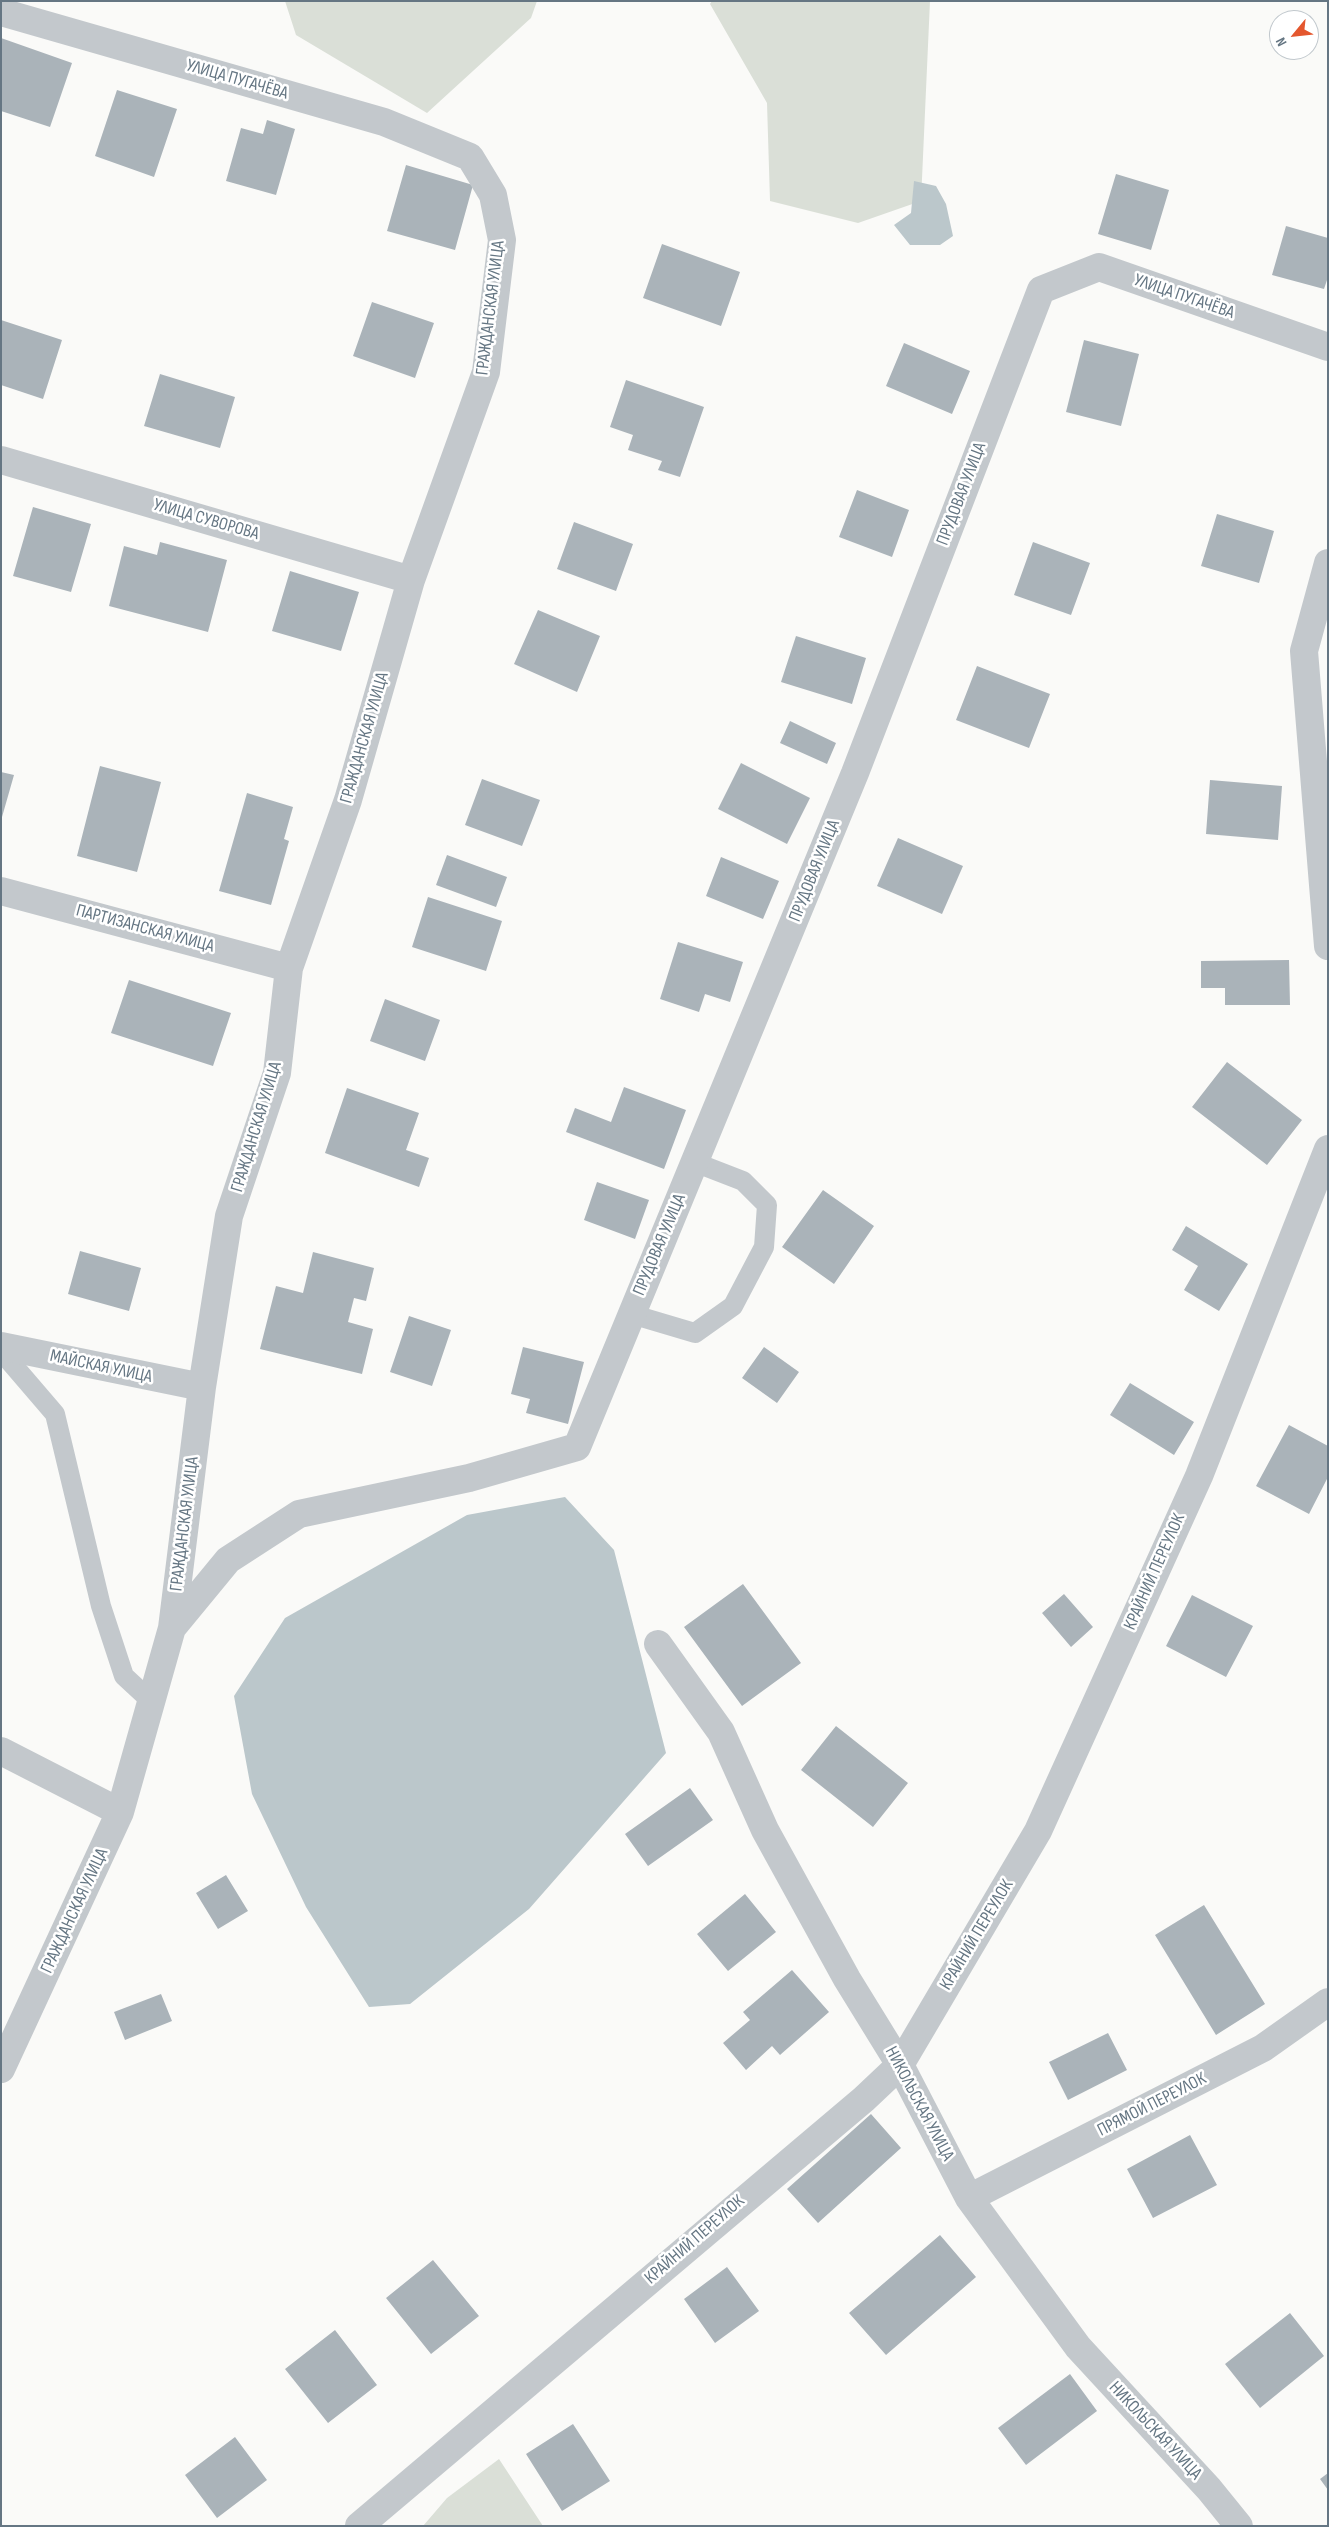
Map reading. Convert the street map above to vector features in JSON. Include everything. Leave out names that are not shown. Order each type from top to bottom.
[{"type":"street","name":"УЛИЦА ПУГАЧЁВА","points":[[1,12],[384,122],[470,157]]},
{"type":"street","name":"ГРАЖДАНСКАЯ УЛИЦА","points":[[1,2069],[120,1812],[172,1628],[202,1387],[229,1216],[277,1073],[289,968],[348,800],[411,580],[486,372],[502,240],[493,195],[470,157]]},
{"type":"street","name":"УЛИЦА ПУГАЧЁВА","points":[[1041,290],[1099,267],[1328,347]]},
{"type":"street","name":"ПРУДОВАЯ УЛИЦА","points":[[172,1628],[228,1560],[299,1514],[470,1478],[576,1447],[855,773],[1041,290]]},
{"type":"street","name":"УЛИЦА СУВОРОВА","points":[[1,460],[411,580]]},
{"type":"street","points":[[1328,563],[1304,651],[1328,946]]},
{"type":"street","name":"ПАРТИЗАНСКАЯ УЛИЦА","points":[[1,891],[289,968]]},
{"type":"street","name":"КРАЙНИЙ ПЕРЕУЛОК","points":[[359,2526],[864,2099],[900,2065],[1038,1831],[1199,1476],[1328,1149]]},
{"type":"street","name":"МАЙСКАЯ УЛИЦА","points":[[1,1346],[202,1387]]},
{"type":"street","name":"НИКОЛЬСКАЯ УЛИЦА","points":[[658,1644],[721,1732],[765,1830],[848,1979],[900,2065],[969,2198],[1078,2347],[1209,2489],[1239,2526]]},
{"type":"street","points":[[1,1751],[120,1812]]},
{"type":"street","name":"ПРЯМОЙ ПЕРЕУЛОК","points":[[969,2198],[1263,2048],[1328,2002]]},
{"type":"lane","points":[[631,1314],[695,1333],[733,1306],[764,1247],[767,1204],[743,1180],[694,1162]]},
{"type":"lane","points":[[1,1351],[55,1414],[101,1606],[124,1676],[151,1701]]},
{"type":"shaded area","points":[[285,1],[537,1],[531,18],[427,113],[296,35]]},
{"type":"shaded area","points":[[712,1],[930,1],[921,201],[858,223],[770,201],[767,103],[710,4]]},
{"type":"shaded area","points":[[914,181],[936,186],[946,204],[953,236],[940,245],[910,245],[894,225],[911,213]]},
{"type":"shaded area","points":[[565,1497],[614,1550],[666,1753],[529,1909],[410,2004],[369,2007],[306,1907],[252,1794],[234,1696],[285,1618],[467,1515]]},
{"type":"shaded area","points":[[499,2459],[543,2526],[423,2526],[447,2498]]},
{"type":"building","points":[[1,38],[72,63],[50,127],[1,111]]},
{"type":"building","points":[[117,90],[177,109],[154,177],[95,156]]},
{"type":"building","points":[[267,120],[295,129],[276,195],[226,181],[241,128],[263,134]]},
{"type":"building","points":[[406,165],[473,185],[455,250],[387,231]]},
{"type":"building","points":[[1116,174],[1169,190],[1151,250],[1098,234]]},
{"type":"building","points":[[1286,226],[1328,238],[1328,277],[1324,289],[1272,275]]},
{"type":"building","points":[[662,244],[740,272],[721,326],[643,298]]},
{"type":"building","points":[[372,302],[434,323],[415,378],[353,356]]},
{"type":"building","points":[[1,320],[62,340],[43,399],[1,385]]},
{"type":"building","points":[[1084,340],[1139,354],[1121,426],[1066,412]]},
{"type":"building","points":[[904,343],[970,371],[952,414],[886,386]]},
{"type":"building","points":[[160,374],[235,397],[220,448],[144,426]]},
{"type":"building","points":[[626,380],[704,407],[680,477],[658,470],[662,461],[628,450],[633,435],[610,427]]},
{"type":"building","points":[[857,490],[909,510],[892,557],[839,537]]},
{"type":"building","points":[[33,507],[91,524],[71,592],[13,576]]},
{"type":"building","points":[[1217,514],[1274,531],[1259,583],[1201,566]]},
{"type":"building","points":[[574,522],[633,544],[616,591],[557,569]]},
{"type":"building","points":[[160,542],[227,560],[208,632],[109,606],[124,546],[157,555]]},
{"type":"building","points":[[1033,542],[1090,563],[1071,615],[1014,595]]},
{"type":"building","points":[[290,571],[359,592],[341,651],[272,631]]},
{"type":"building","points":[[538,610],[600,636],[577,692],[514,664]]},
{"type":"building","points":[[796,636],[866,658],[852,704],[781,682]]},
{"type":"building","points":[[977,666],[1050,694],[1029,748],[956,720]]},
{"type":"building","points":[[790,721],[836,743],[827,764],[780,743]]},
{"type":"building","points":[[741,763],[810,798],[787,844],[718,809]]},
{"type":"building","points":[[100,766],[161,782],[137,872],[77,856]]},
{"type":"building","points":[[1,772],[14,775],[2,817],[1,817]]},
{"type":"building","points":[[482,779],[540,800],[522,846],[465,825]]},
{"type":"building","points":[[1210,780],[1282,786],[1278,840],[1206,834]]},
{"type":"building","points":[[247,793],[293,807],[284,839],[289,841],[271,905],[219,891]]},
{"type":"building","points":[[898,838],[963,866],[942,914],[877,886]]},
{"type":"building","points":[[447,855],[507,877],[496,907],[436,885]]},
{"type":"building","points":[[721,857],[779,881],[763,919],[706,896]]},
{"type":"building","points":[[428,897],[502,921],[486,971],[412,947]]},
{"type":"building","points":[[678,942],[743,962],[730,1002],[705,994],[699,1012],[660,999]]},
{"type":"building","points":[[1289,960],[1290,1005],[1225,1005],[1225,988],[1201,988],[1201,961]]},
{"type":"building","points":[[129,980],[231,1013],[213,1066],[111,1033]]},
{"type":"building","points":[[385,999],[440,1020],[425,1061],[370,1041]]},
{"type":"building","points":[[1227,1062],[1302,1120],[1267,1165],[1192,1107]]},
{"type":"building","points":[[624,1087],[686,1110],[664,1169],[566,1132],[575,1108],[611,1122]]},
{"type":"building","points":[[347,1088],[419,1113],[406,1150],[429,1158],[419,1187],[325,1153]]},
{"type":"building","points":[[597,1182],[649,1200],[635,1239],[584,1220]]},
{"type":"building","points":[[823,1190],[874,1226],[834,1284],[782,1247]]},
{"type":"building","points":[[1186,1226],[1248,1264],[1219,1311],[1184,1290],[1198,1266],[1172,1250]]},
{"type":"building","points":[[80,1251],[141,1268],[129,1311],[68,1294]]},
{"type":"building","points":[[313,1252],[374,1268],[366,1301],[354,1298],[348,1322],[373,1329],[362,1374],[260,1349],[276,1286],[303,1293]]},
{"type":"building","points":[[409,1316],[451,1330],[432,1386],[390,1372]]},
{"type":"building","points":[[523,1347],[584,1362],[568,1424],[526,1413],[530,1399],[511,1394]]},
{"type":"building","points":[[764,1347],[799,1372],[777,1403],[742,1378]]},
{"type":"building","points":[[1130,1383],[1194,1422],[1174,1455],[1110,1415]]},
{"type":"building","points":[[1289,1425],[1328,1446],[1328,1477],[1309,1514],[1256,1486]]},
{"type":"building","points":[[743,1584],[801,1663],[742,1706],[684,1627]]},
{"type":"building","points":[[1064,1594],[1093,1627],[1071,1647],[1042,1613]]},
{"type":"building","points":[[1192,1595],[1253,1626],[1226,1677],[1166,1646]]},
{"type":"building","points":[[836,1726],[908,1783],[873,1827],[801,1770]]},
{"type":"building","points":[[690,1788],[713,1820],[648,1866],[625,1834]]},
{"type":"building","points":[[226,1875],[248,1911],[218,1929],[196,1893]]},
{"type":"building","points":[[745,1894],[776,1932],[728,1971],[697,1934]]},
{"type":"building","points":[[1204,1905],[1265,2004],[1216,2035],[1155,1935]]},
{"type":"building","points":[[792,1970],[829,2012],[780,2055],[772,2046],[746,2070],[723,2043],[750,2020],[743,2012]]},
{"type":"building","points":[[161,1994],[172,2021],[125,2040],[114,2012]]},
{"type":"building","points":[[1108,2033],[1127,2070],[1068,2100],[1049,2062]]},
{"type":"building","points":[[871,2114],[901,2148],[818,2223],[787,2189]]},
{"type":"building","points":[[1190,2135],[1217,2185],[1153,2218],[1127,2169]]},
{"type":"building","points":[[940,2235],[976,2277],[886,2355],[849,2313]]},
{"type":"building","points":[[433,2260],[479,2316],[431,2354],[386,2298]]},
{"type":"building","points":[[727,2267],[759,2311],[715,2343],[684,2299]]},
{"type":"building","points":[[1290,2313],[1324,2356],[1260,2408],[1225,2364]]},
{"type":"building","points":[[335,2330],[377,2385],[328,2423],[285,2369]]},
{"type":"building","points":[[1070,2374],[1097,2411],[1026,2465],[998,2428]]},
{"type":"building","points":[[573,2424],[610,2481],[562,2511],[526,2454]]},
{"type":"building","points":[[235,2437],[267,2480],[217,2518],[185,2475]]},
{"type":"building","points":[[1328,2473],[1328,2490],[1320,2479]]}]
